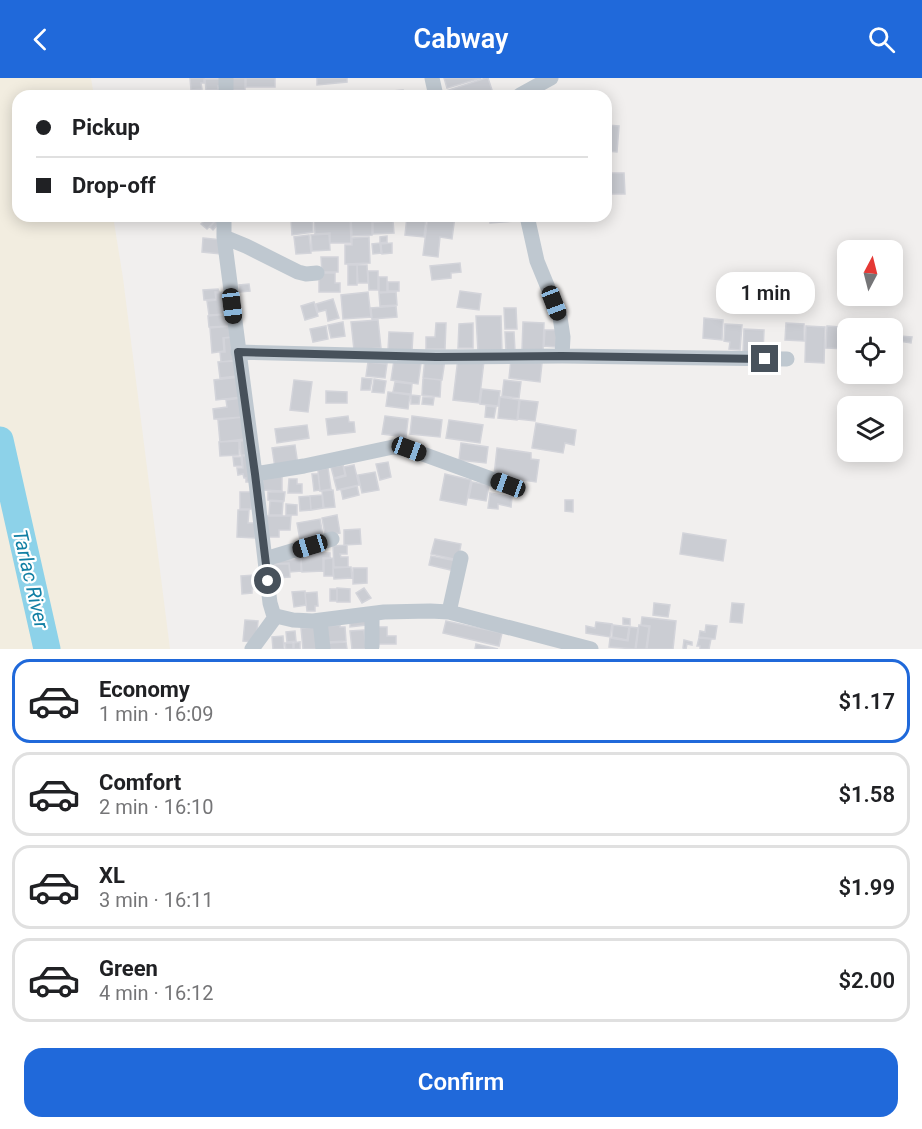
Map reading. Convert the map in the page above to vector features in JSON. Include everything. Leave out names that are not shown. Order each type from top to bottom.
[{"type":"street","points":[[529,90],[551,78]]},
{"type":"street","points":[[224,222],[238,352],[273,613],[302,621],[320,621],[384,612],[449,612],[591,649]]},
{"type":"street","points":[[528,222],[537,261],[560,317],[563,337],[562,356]]},
{"type":"street","points":[[224,237],[298,272],[317,273]]},
{"type":"street","points":[[238,352],[436,357],[788,359]]},
{"type":"street","points":[[255,474],[393,447],[409,449],[508,485]]},
{"type":"street","points":[[265,559],[332,539]]},
{"type":"street","points":[[449,612],[460,558]]},
{"type":"street","points":[[372,614],[372,646]]},
{"type":"street","points":[[252,649],[276,615]]},
{"type":"street","points":[[320,621],[323,649]]},
{"type":"sand","points":[[0,78],[91,78],[93,90],[12,90],[12,222],[114,222],[170,649],[0,649]]},
{"type":"building","points":[[190,78],[204,78],[204,83],[201,83],[202,89],[191,90]]},
{"type":"building","points":[[228,78],[245,78],[245,90],[228,90]]},
{"type":"building","points":[[246,78],[275,78],[275,87],[246,87]]},
{"type":"building","points":[[317,78],[347,78],[347,82],[317,85]]},
{"type":"building","points":[[444,78],[481,78],[447,88]]},
{"type":"building","points":[[488,78],[492,90],[449,90]]},
{"type":"building","points":[[205,79],[221,79],[222,86],[218,86],[218,90],[206,90]]},
{"type":"building","points":[[612,125],[619,126],[617,152],[612,152]]},
{"type":"building","points":[[612,173],[624,173],[625,194],[612,194]]},
{"type":"building","points":[[203,222],[214,222],[207,229],[201,224]]},
{"type":"building","points":[[214,222],[220,222],[213,230],[210,227]]},
{"type":"building","points":[[291,222],[312,222],[313,232],[292,235]]},
{"type":"building","points":[[314,222],[350,222],[351,243],[330,243],[330,233],[315,234]]},
{"type":"building","points":[[351,222],[372,222],[372,235],[352,236]]},
{"type":"building","points":[[373,222],[393,222],[394,233],[373,234]]},
{"type":"building","points":[[406,222],[425,222],[424,237],[405,235]]},
{"type":"building","points":[[427,222],[454,222],[452,239],[440,237],[438,257],[423,255]]},
{"type":"building","points":[[329,234],[330,250],[312,251],[311,235]]},
{"type":"building","points":[[309,235],[311,253],[296,254],[294,237]]},
{"type":"building","points":[[387,236],[387,242],[380,243],[380,237]]},
{"type":"building","points":[[369,237],[370,263],[345,264],[345,245],[352,245],[352,238]]},
{"type":"building","points":[[203,238],[222,240],[221,254],[202,252]]},
{"type":"building","points":[[380,243],[381,253],[373,254],[372,244]]},
{"type":"building","points":[[392,243],[392,253],[382,254],[381,244]]},
{"type":"building","points":[[321,257],[338,257],[338,272],[322,272]]},
{"type":"building","points":[[460,263],[461,272],[451,273],[451,278],[432,280],[430,266]]},
{"type":"building","points":[[348,265],[357,265],[357,285],[348,285]]},
{"type":"building","points":[[357,265],[367,265],[368,283],[358,283]]},
{"type":"building","points":[[368,271],[378,271],[378,290],[369,290]]},
{"type":"building","points":[[319,273],[335,273],[335,283],[340,283],[340,292],[319,292]]},
{"type":"building","points":[[379,277],[387,277],[387,292],[379,292]]},
{"type":"building","points":[[388,282],[399,282],[399,291],[388,291]]},
{"type":"building","points":[[249,284],[250,291],[240,292],[239,285]]},
{"type":"building","points":[[218,289],[219,292],[215,292],[216,299],[204,300],[203,290]]},
{"type":"building","points":[[460,291],[481,294],[479,310],[457,307]]},
{"type":"building","points":[[225,292],[227,314],[209,315],[207,301],[216,300],[216,293]]},
{"type":"building","points":[[368,292],[371,317],[343,319],[341,295]]},
{"type":"building","points":[[396,292],[397,305],[380,306],[379,293]]},
{"type":"building","points":[[333,299],[339,318],[328,321],[326,310],[318,312],[316,304]]},
{"type":"building","points":[[314,302],[318,316],[305,320],[301,306]]},
{"type":"building","points":[[396,306],[397,317],[372,319],[371,308]]},
{"type":"building","points":[[504,308],[516,308],[517,329],[505,329]]},
{"type":"building","points":[[229,314],[230,326],[209,327],[208,316]]},
{"type":"building","points":[[476,316],[501,316],[502,352],[478,352]]},
{"type":"building","points":[[704,318],[723,320],[722,340],[703,338]]},
{"type":"building","points":[[378,320],[381,348],[354,350],[351,322]]},
{"type":"building","points":[[343,322],[345,336],[331,338],[328,325]]},
{"type":"building","points":[[523,322],[544,323],[543,351],[522,350]]},
{"type":"building","points":[[436,323],[446,323],[445,349],[426,349],[426,337],[435,337]]},
{"type":"building","points":[[473,323],[473,348],[458,348],[459,324]]},
{"type":"building","points":[[786,323],[804,324],[804,341],[785,340]]},
{"type":"building","points":[[725,324],[742,325],[740,350],[729,349],[730,342],[724,341]]},
{"type":"building","points":[[231,326],[232,337],[223,338],[224,351],[212,353],[210,328]]},
{"type":"building","points":[[326,326],[328,339],[313,342],[310,329]]},
{"type":"building","points":[[806,326],[825,327],[824,363],[805,362]]},
{"type":"building","points":[[827,326],[837,327],[837,348],[826,348]]},
{"type":"building","points":[[744,329],[764,330],[763,354],[743,353]]},
{"type":"building","points":[[545,330],[557,330],[556,347],[544,346]]},
{"type":"building","points":[[389,332],[413,333],[412,351],[388,350]]},
{"type":"building","points":[[505,332],[514,332],[515,351],[506,351]]},
{"type":"building","points":[[903,336],[912,337],[911,343],[903,342]]},
{"type":"building","points":[[235,337],[237,360],[221,362],[220,352],[225,352],[224,338]]},
{"type":"building","points":[[425,358],[445,360],[442,380],[423,378]]},
{"type":"building","points":[[458,358],[484,361],[479,403],[453,400]]},
{"type":"building","points":[[511,359],[542,363],[540,382],[509,378]]},
{"type":"building","points":[[394,360],[421,363],[418,384],[391,380]]},
{"type":"building","points":[[235,361],[237,376],[220,378],[218,362]]},
{"type":"building","points":[[368,362],[387,364],[385,378],[366,376]]},
{"type":"building","points":[[240,377],[242,397],[216,400],[214,380]]},
{"type":"building","points":[[362,378],[372,379],[370,390],[361,390]]},
{"type":"building","points":[[423,378],[441,380],[440,397],[422,395]]},
{"type":"building","points":[[374,379],[386,381],[384,393],[372,392]]},
{"type":"building","points":[[294,380],[312,382],[308,412],[290,410]]},
{"type":"building","points":[[504,380],[521,382],[519,398],[502,396]]},
{"type":"building","points":[[395,382],[412,384],[411,394],[393,392]]},
{"type":"building","points":[[482,389],[500,391],[498,406],[480,404]]},
{"type":"building","points":[[326,391],[347,392],[347,403],[326,403]]},
{"type":"building","points":[[388,392],[410,395],[408,409],[386,406]]},
{"type":"building","points":[[411,395],[420,396],[419,404],[411,404]]},
{"type":"building","points":[[423,397],[434,398],[433,405],[422,404]]},
{"type":"building","points":[[500,397],[519,400],[517,420],[498,418]]},
{"type":"building","points":[[242,398],[244,417],[214,419],[213,409],[227,407],[226,400]]},
{"type":"building","points":[[520,400],[538,402],[535,421],[518,419]]},
{"type":"building","points":[[486,406],[496,407],[494,418],[485,417]]},
{"type":"building","points":[[348,416],[349,422],[354,422],[355,432],[328,435],[326,419]]},
{"type":"building","points":[[385,416],[408,419],[406,437],[382,434]]},
{"type":"building","points":[[412,416],[442,420],[440,437],[410,434]]},
{"type":"building","points":[[243,417],[245,439],[220,442],[218,420]]},
{"type":"building","points":[[449,420],[483,425],[480,443],[446,438]]},
{"type":"building","points":[[536,423],[576,430],[574,445],[565,443],[563,453],[532,448]]},
{"type":"building","points":[[307,425],[309,438],[277,443],[275,429]]},
{"type":"building","points":[[249,440],[250,455],[241,455],[240,441]]},
{"type":"building","points":[[239,441],[239,455],[220,456],[219,442]]},
{"type":"building","points":[[461,443],[488,447],[486,463],[459,460]]},
{"type":"building","points":[[295,445],[298,465],[275,468],[272,448]]},
{"type":"building","points":[[497,448],[531,453],[531,459],[539,460],[536,482],[494,476]]},
{"type":"building","points":[[251,455],[253,482],[246,482],[243,474],[238,475],[237,468],[243,468],[242,456]]},
{"type":"building","points":[[233,457],[241,457],[242,466],[234,466]]},
{"type":"building","points":[[388,462],[391,477],[380,480],[376,464]]},
{"type":"building","points":[[343,465],[345,475],[334,478],[331,467]]},
{"type":"building","points":[[354,465],[359,485],[337,490],[334,479],[346,476],[344,467]]},
{"type":"building","points":[[328,468],[331,489],[320,491],[318,470]]},
{"type":"building","points":[[375,472],[379,490],[362,493],[358,475]]},
{"type":"building","points":[[312,474],[318,474],[320,490],[314,491]]},
{"type":"building","points":[[445,474],[471,480],[466,505],[440,500]]},
{"type":"building","points":[[263,476],[282,476],[282,491],[263,490]]},
{"type":"building","points":[[289,479],[297,479],[297,484],[302,484],[302,493],[288,493]]},
{"type":"building","points":[[472,482],[489,485],[486,501],[469,498]]},
{"type":"building","points":[[357,486],[359,495],[343,499],[341,490]]},
{"type":"building","points":[[333,490],[335,507],[324,508],[322,491]]},
{"type":"building","points":[[240,492],[252,492],[251,509],[240,509]]},
{"type":"building","points":[[268,492],[285,492],[284,501],[268,500]]},
{"type":"building","points":[[490,493],[512,497],[511,507],[498,504],[498,509],[488,508]]},
{"type":"building","points":[[322,495],[323,508],[311,510],[310,496]]},
{"type":"building","points":[[310,496],[311,510],[300,511],[299,497]]},
{"type":"building","points":[[565,500],[573,500],[573,512],[565,511]]},
{"type":"building","points":[[270,501],[283,502],[282,515],[269,515]]},
{"type":"building","points":[[286,504],[297,505],[297,515],[286,515]]},
{"type":"building","points":[[238,510],[249,510],[248,523],[256,523],[255,538],[237,537]]},
{"type":"building","points":[[337,515],[340,533],[325,535],[322,518]]},
{"type":"building","points":[[267,516],[291,516],[290,530],[279,530],[279,537],[267,537]]},
{"type":"building","points":[[320,519],[323,536],[300,540],[297,523]]},
{"type":"building","points":[[360,529],[361,544],[344,545],[344,530]]},
{"type":"building","points":[[683,533],[726,540],[723,561],[680,554]]},
{"type":"building","points":[[435,539],[461,544],[458,560],[431,554]]},
{"type":"building","points":[[347,545],[347,554],[340,554],[341,557],[348,557],[348,567],[334,567],[333,546]]},
{"type":"building","points":[[322,548],[322,553],[330,553],[330,558],[323,558],[323,571],[302,572],[301,559],[296,559],[296,551]]},
{"type":"building","points":[[431,556],[457,561],[455,571],[429,565]]},
{"type":"building","points":[[333,558],[333,576],[324,576],[324,559]]},
{"type":"building","points":[[301,559],[301,571],[290,572],[289,563],[275,564],[275,570],[270,571],[270,561]]},
{"type":"building","points":[[275,564],[289,564],[290,577],[276,578]]},
{"type":"building","points":[[351,567],[352,578],[334,579],[333,568]]},
{"type":"building","points":[[353,568],[367,568],[367,583],[353,584]]},
{"type":"building","points":[[256,575],[257,588],[252,589],[252,593],[242,594],[241,576]]},
{"type":"building","points":[[337,588],[350,589],[350,602],[337,602]]},
{"type":"building","points":[[364,588],[371,598],[362,603],[356,593]]},
{"type":"building","points":[[330,589],[337,589],[337,601],[330,601]]},
{"type":"building","points":[[305,591],[306,605],[294,607],[292,592]]},
{"type":"building","points":[[317,592],[318,606],[315,606],[315,611],[307,611],[305,593]]},
{"type":"building","points":[[654,603],[670,605],[668,617],[653,615]]},
{"type":"building","points":[[732,603],[744,604],[742,623],[730,622]]},
{"type":"building","points":[[642,617],[676,621],[673,649],[647,649],[650,626],[641,625]]},
{"type":"building","points":[[623,618],[630,619],[630,625],[623,624]]},
{"type":"building","points":[[365,619],[366,625],[350,627],[350,621]]},
{"type":"building","points":[[245,620],[258,621],[256,642],[243,641]]},
{"type":"building","points":[[446,621],[502,633],[499,646],[443,633]]},
{"type":"building","points":[[596,622],[612,624],[610,637],[586,633],[586,626],[595,628]]},
{"type":"building","points":[[340,625],[340,627],[345,627],[346,641],[328,642],[327,626]]},
{"type":"building","points":[[613,625],[629,627],[627,640],[612,637]]},
{"type":"building","points":[[639,625],[649,627],[646,649],[636,649]]},
{"type":"building","points":[[706,625],[717,626],[715,639],[699,637],[700,631],[705,632]]},
{"type":"building","points":[[317,627],[319,649],[303,649],[301,628]]},
{"type":"building","points":[[377,627],[387,627],[387,636],[396,636],[396,644],[377,644]]},
{"type":"building","points":[[630,627],[638,628],[635,649],[609,647],[610,638],[628,641]]},
{"type":"building","points":[[364,630],[366,649],[352,649],[350,631]]},
{"type":"building","points":[[295,631],[296,641],[287,642],[286,632]]},
{"type":"building","points":[[283,636],[284,649],[273,649],[272,637]]},
{"type":"building","points":[[699,638],[711,639],[709,649],[700,649],[700,646],[697,646]]},
{"type":"building","points":[[684,640],[692,642],[692,645],[687,644],[686,649],[683,648]]},
{"type":"building","points":[[300,642],[300,649],[294,649],[294,643]]},
{"type":"building","points":[[346,642],[347,649],[329,649],[329,643]]},
{"type":"building","points":[[285,643],[293,643],[293,649],[286,649]]},
{"type":"building","points":[[476,644],[498,649],[475,649]]},
{"type":"waterway","name":"Tarlac River","points":[[0,440],[47,649]]},
{"type":"route","points":[[268,581],[238,352],[436,357],[765,359]]}]
